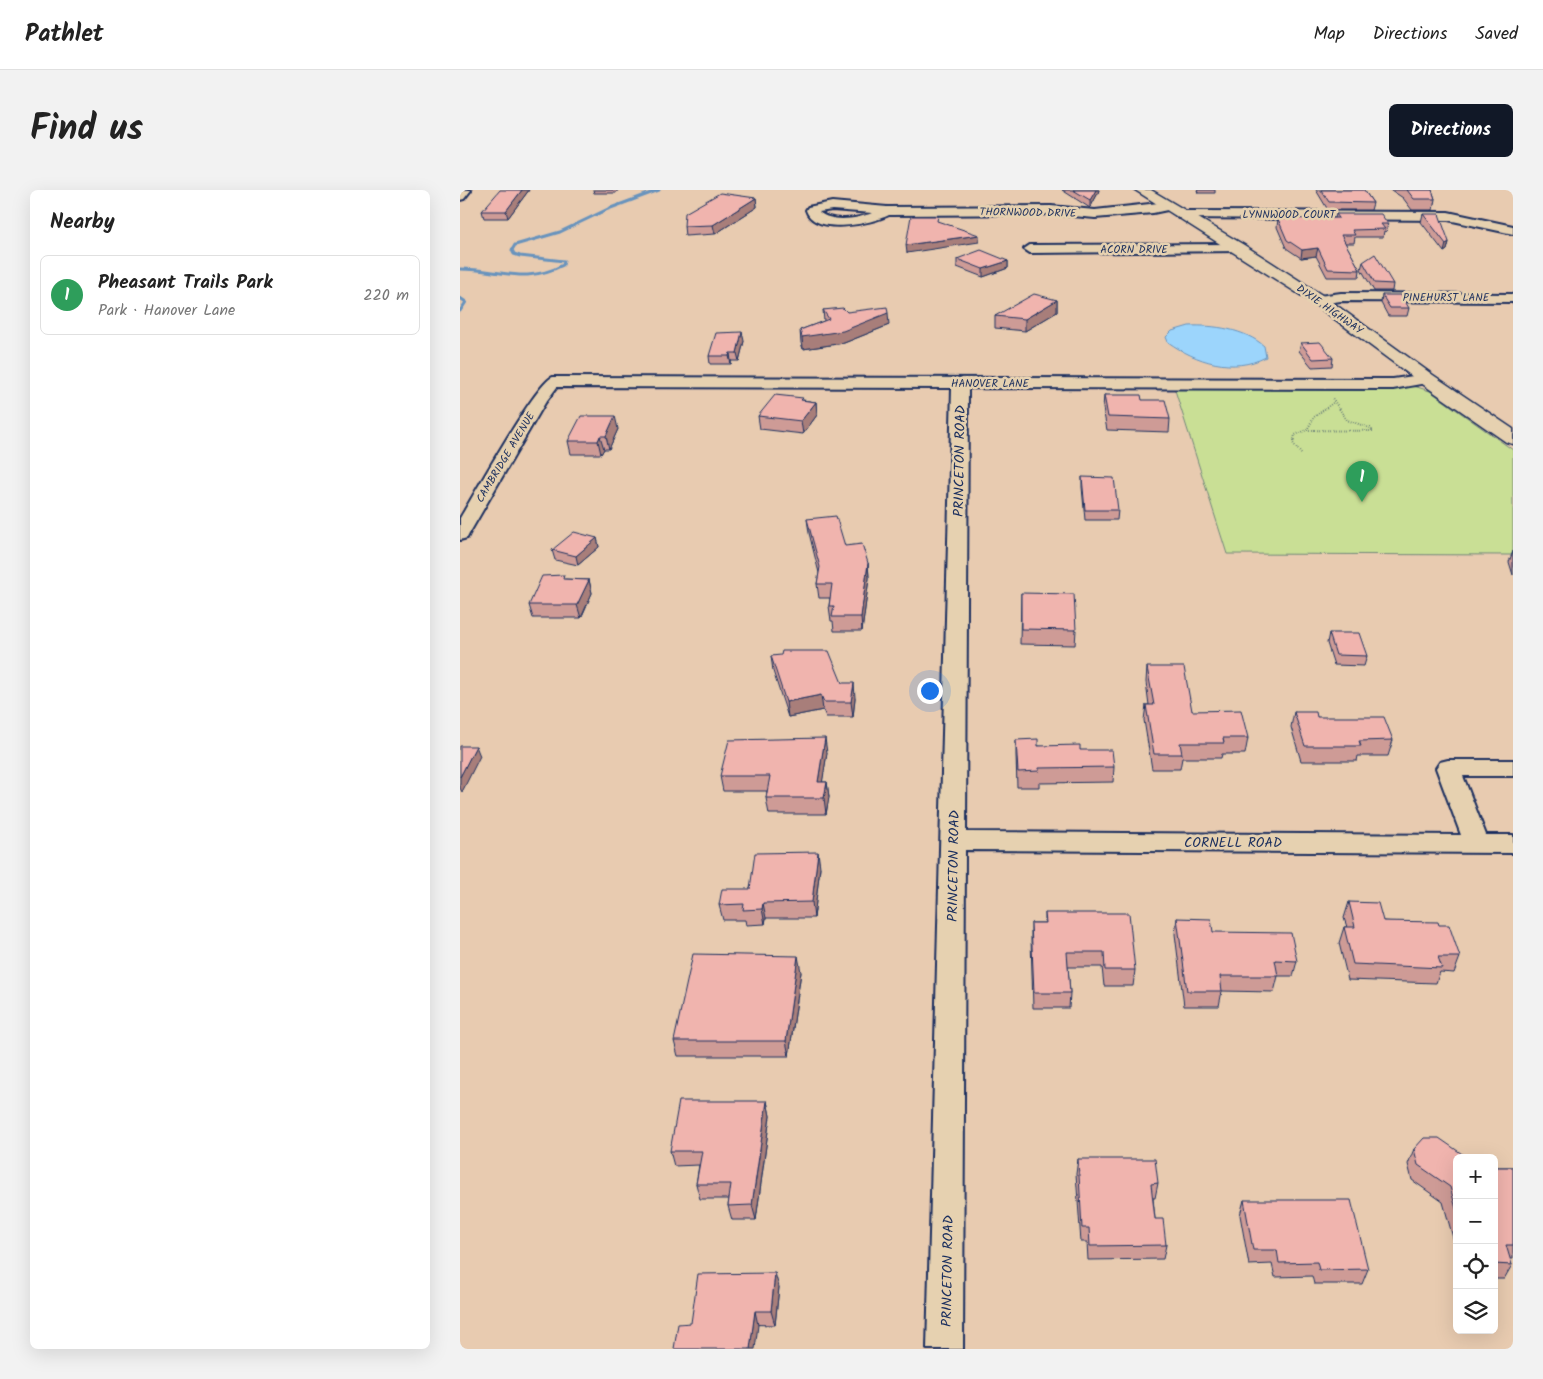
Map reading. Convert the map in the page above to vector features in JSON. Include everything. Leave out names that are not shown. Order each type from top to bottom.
[{"type":"main road","name":"DIXIE HIGHWAY","points":[[1142,190],[1239,248],[1318,300],[1427,379],[1513,438]]},
{"type":"street","points":[[460,197],[465,190]]},
{"type":"street","name":"THORNWOOD DRIVE","points":[[888,211],[856,221],[837,221],[822,220],[814,216],[812,210],[832,206],[888,211],[1051,210],[1095,214],[1175,210]]},
{"type":"street","name":"LYNNWOOD COURT","points":[[1175,210],[1422,215],[1465,219],[1513,230]]},
{"type":"street","name":"ACORN DRIVE","points":[[1030,249],[1239,248]]},
{"type":"street","name":"PINEHURST LANE","points":[[1318,300],[1341,298],[1513,298]]},
{"type":"street","name":"HANOVER LANE","points":[[553,382],[1392,384],[1427,379]]},
{"type":"street","name":"CAMBRIDGE AVENUE","points":[[460,534],[538,402],[553,382]]},
{"type":"street","name":"PRINCETON ROAD","points":[[945,1349],[960,382]]},
{"type":"street","points":[[1476,843],[1448,768],[1513,768]]},
{"type":"street","name":"CORNELL ROAD","points":[[953,841],[1513,844]]},
{"type":"path","points":[[1301,454],[1294,447],[1293,440],[1298,432],[1307,430],[1373,431],[1366,426],[1346,420],[1334,402],[1326,384]]},
{"type":"path","points":[[1307,430],[1309,422],[1317,412],[1334,402]]},
{"type":"green space","points":[[1407,386],[1430,391],[1513,450],[1513,555],[1227,554],[1174,387]]},
{"type":"water","points":[[1189,326],[1218,327],[1248,336],[1264,346],[1266,357],[1241,365],[1228,365],[1203,360],[1190,355],[1168,342],[1166,337],[1172,331]]},
{"type":"building","points":[[500,190],[522,190],[506,211],[482,211]]},
{"type":"building","points":[[1073,190],[1096,190],[1090,200]]},
{"type":"building","points":[[1321,190],[1364,190],[1373,203],[1329,202]]},
{"type":"building","points":[[1407,190],[1432,190],[1435,199],[1414,199]]},
{"type":"building","points":[[720,193],[756,198],[713,225],[684,226],[685,213]]},
{"type":"building","points":[[1336,214],[1381,214],[1388,224],[1381,224],[1385,229],[1352,230],[1355,235],[1341,235],[1360,270],[1328,269],[1318,248],[1302,250],[1287,240],[1278,219],[1339,218]]},
{"type":"building","points":[[1423,214],[1439,214],[1449,242],[1446,244]]},
{"type":"building","points":[[911,216],[938,216],[937,221],[979,235],[906,245]]},
{"type":"building","points":[[981,250],[1008,261],[983,269],[957,259]]},
{"type":"building","points":[[1375,254],[1393,284],[1375,283],[1363,262]]},
{"type":"building","points":[[1034,294],[1057,300],[1025,319],[995,316]]},
{"type":"building","points":[[1382,295],[1401,295],[1409,308],[1390,308]]},
{"type":"building","points":[[887,307],[888,313],[843,331],[802,337],[800,330],[829,319],[823,310],[843,308],[847,312]]},
{"type":"building","points":[[742,332],[737,353],[730,353],[729,356],[709,356],[716,333]]},
{"type":"building","points":[[1320,342],[1333,358],[1313,359],[1301,343]]},
{"type":"building","points":[[775,395],[803,398],[801,400],[816,402],[801,421],[758,416]]},
{"type":"building","points":[[1104,395],[1141,395],[1142,400],[1165,400],[1170,419],[1108,417]]},
{"type":"building","points":[[581,416],[615,416],[606,436],[600,436],[598,441],[568,441]]},
{"type":"building","points":[[1082,477],[1114,478],[1118,510],[1085,510]]},
{"type":"building","points":[[836,516],[845,546],[862,544],[868,563],[861,617],[832,617],[834,606],[829,606],[832,584],[817,584],[820,567],[807,519]]},
{"type":"building","points":[[574,532],[597,538],[576,556],[552,550]]},
{"type":"building","points":[[564,575],[563,579],[589,580],[577,605],[529,605],[542,576]]},
{"type":"building","points":[[1021,593],[1074,594],[1076,630],[1021,629]]},
{"type":"building","points":[[1329,633],[1359,633],[1367,656],[1336,655]]},
{"type":"building","points":[[782,651],[829,651],[842,683],[854,683],[851,702],[824,702],[821,695],[786,702],[771,656],[781,655]]},
{"type":"building","points":[[1147,667],[1184,667],[1192,711],[1241,710],[1248,738],[1223,738],[1224,743],[1180,743],[1182,754],[1154,754],[1146,705],[1154,705]]},
{"type":"building","points":[[1294,712],[1316,712],[1317,717],[1384,717],[1393,740],[1359,741],[1361,746],[1305,746]]},
{"type":"building","points":[[825,738],[818,782],[827,782],[824,798],[766,798],[770,776],[720,776],[729,740]]},
{"type":"building","points":[[1038,739],[1038,746],[1080,745],[1080,750],[1112,750],[1114,767],[1039,768],[1039,771],[1018,772],[1016,740]]},
{"type":"building","points":[[460,746],[476,746],[460,777]]},
{"type":"building","points":[[818,852],[812,902],[763,903],[762,909],[743,910],[744,904],[719,905],[722,889],[750,889],[755,853]]},
{"type":"building","points":[[1349,902],[1378,903],[1383,921],[1438,922],[1439,925],[1449,925],[1460,957],[1438,957],[1442,968],[1353,964],[1344,927],[1355,927]]},
{"type":"building","points":[[1045,913],[1129,913],[1135,970],[1105,970],[1104,952],[1067,952],[1070,993],[1034,993],[1031,923],[1046,923]]},
{"type":"building","points":[[1177,918],[1211,919],[1213,932],[1291,933],[1297,961],[1275,960],[1278,976],[1220,976],[1222,991],[1187,991]]},
{"type":"building","points":[[693,954],[798,956],[786,1041],[674,1041]]},
{"type":"building","points":[[679,1101],[767,1101],[752,1205],[728,1206],[731,1184],[696,1184],[702,1151],[670,1151]]},
{"type":"building","points":[[1424,1138],[1439,1138],[1462,1154],[1453,1154],[1453,1198],[1450,1187],[1418,1165],[1414,1149]]},
{"type":"building","points":[[1078,1159],[1155,1159],[1158,1183],[1151,1184],[1155,1219],[1163,1219],[1166,1245],[1090,1246],[1089,1228],[1082,1228]]},
{"type":"building","points":[[1498,1167],[1513,1167],[1513,1245],[1506,1245],[1512,1265],[1498,1264]]},
{"type":"building","points":[[1244,1200],[1351,1200],[1368,1269],[1319,1270],[1317,1262],[1279,1263],[1277,1250],[1253,1250]]},
{"type":"building","points":[[775,1273],[771,1311],[755,1311],[750,1349],[674,1349],[678,1324],[691,1323],[698,1274]]},
{"type":"waterway","points":[[460,269],[524,275],[549,271],[563,265],[564,261],[520,256],[514,254],[512,250],[515,245],[560,232],[608,209],[659,190]]},
{"type":"waterway","points":[[460,298],[466,302],[460,311]]},
{"type":"place","name":"Pheasant Trails Park","points":[[1362,502]]}]
